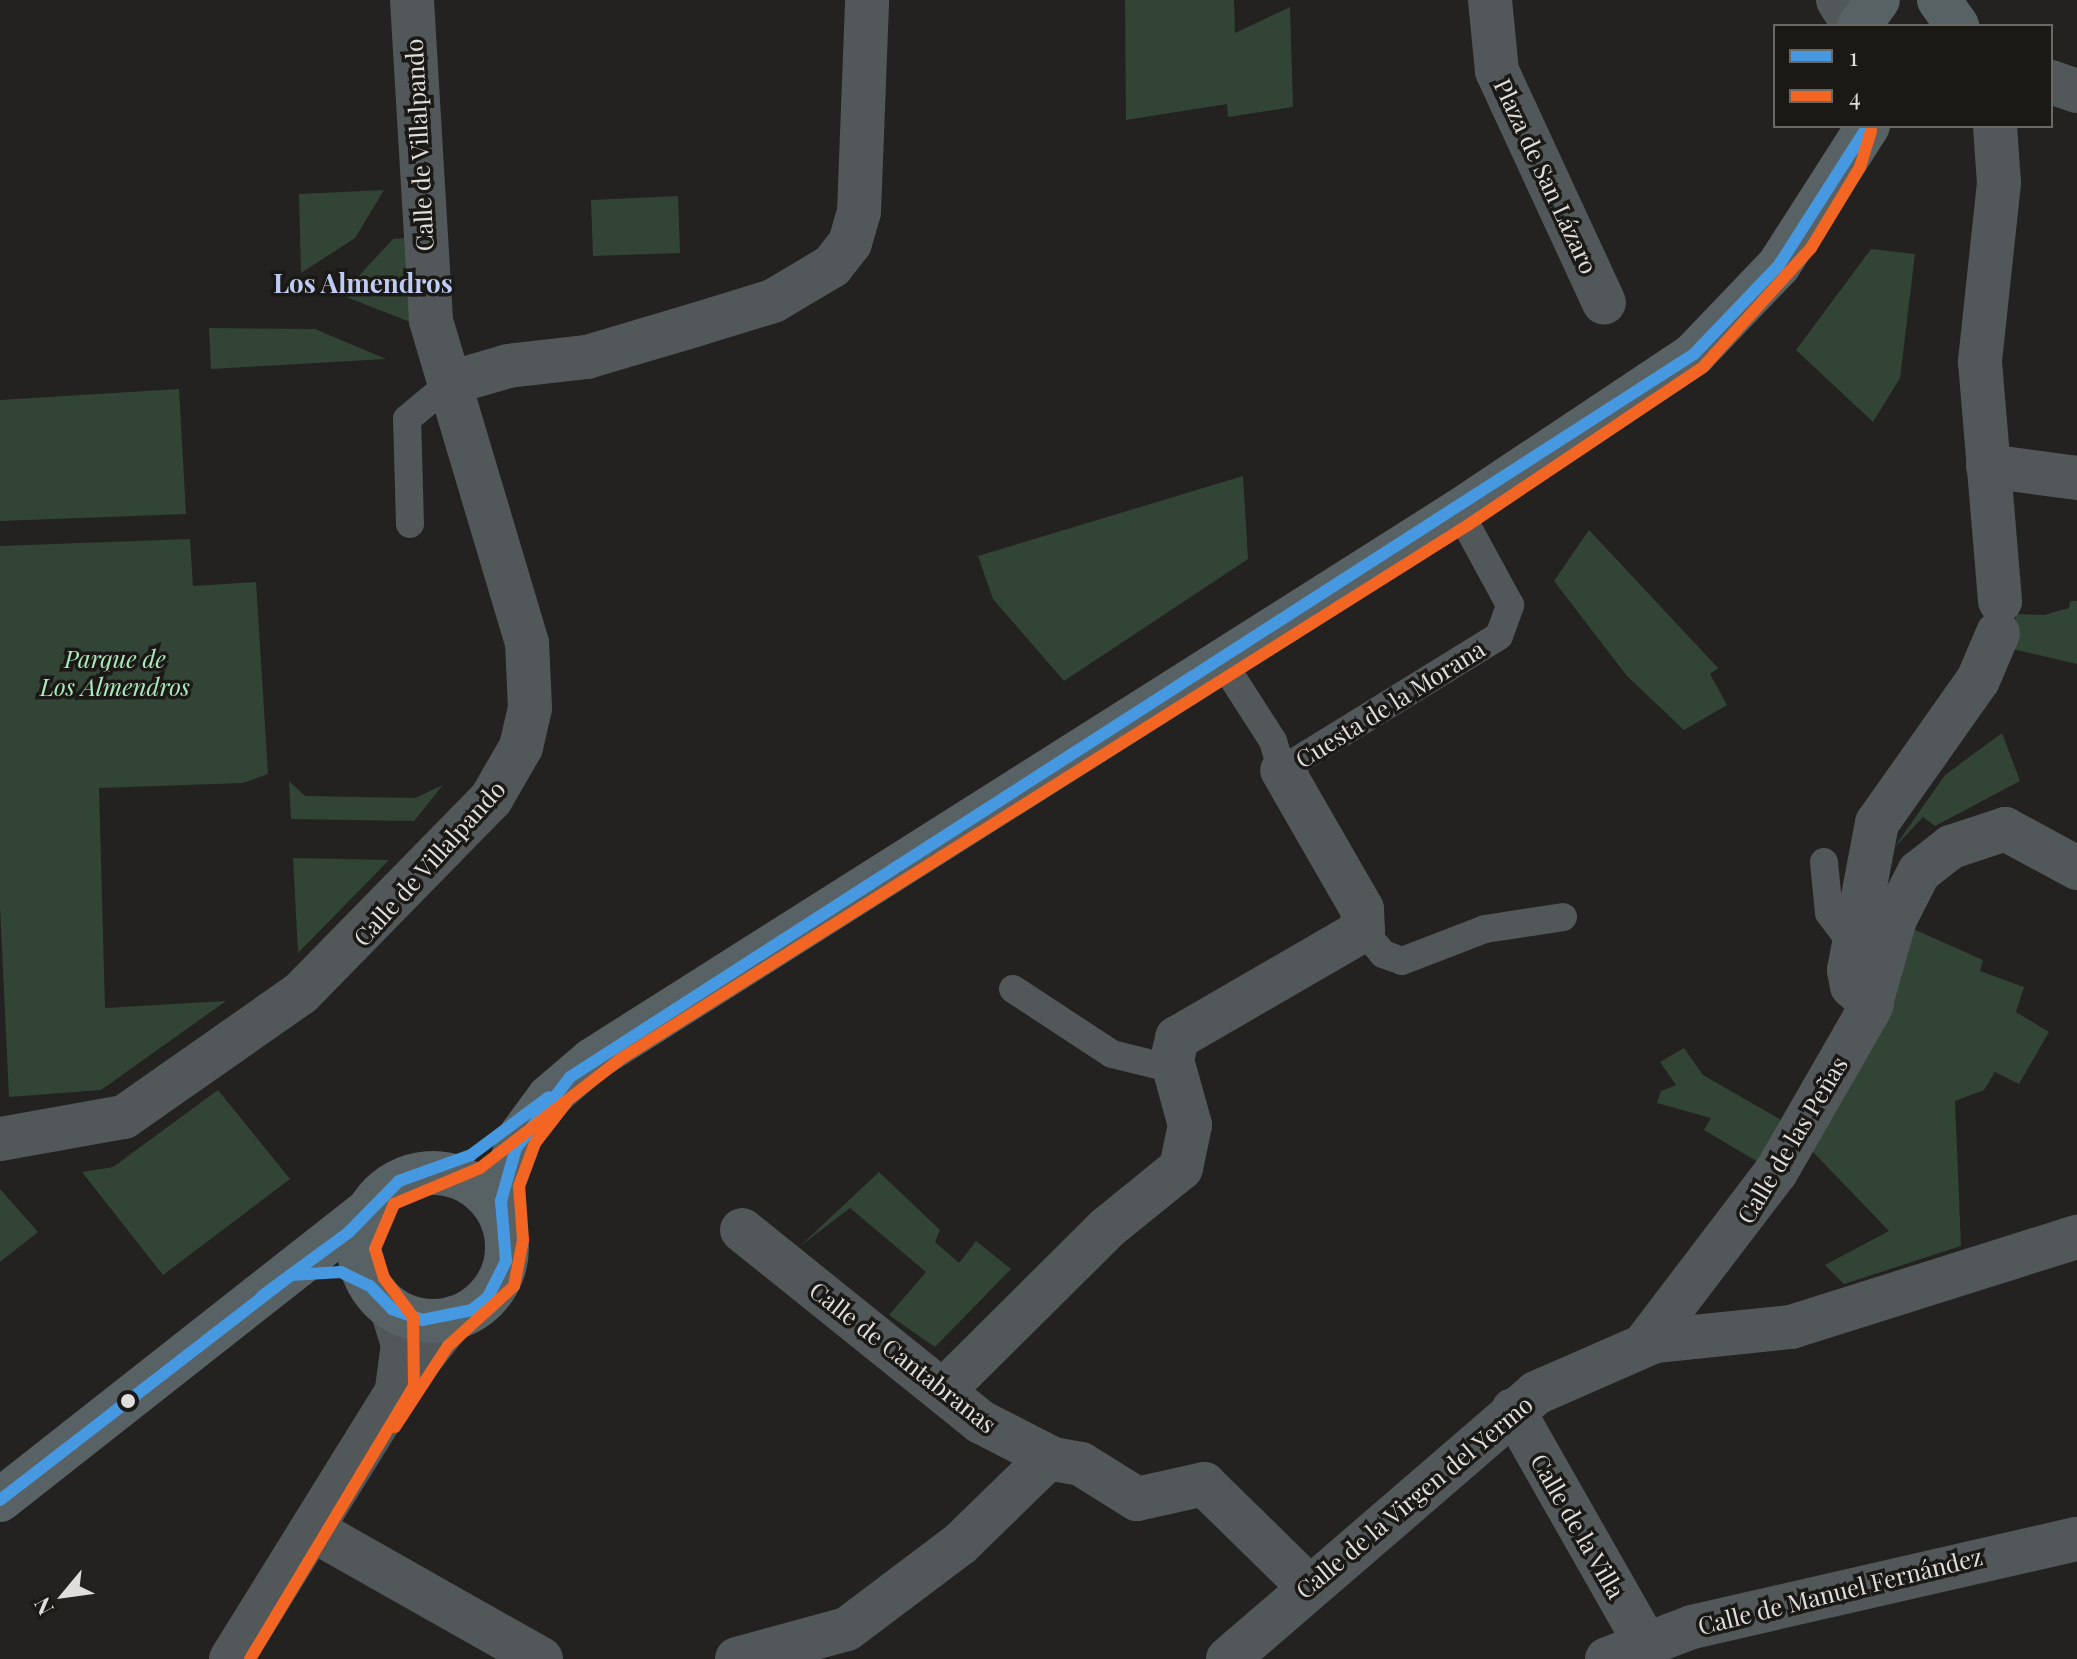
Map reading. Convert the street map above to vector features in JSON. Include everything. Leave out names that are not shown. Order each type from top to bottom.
[{"type":"highway","points":[[1858,24],[1878,0]]},
{"type":"highway","points":[[1939,0],[1956,24]]},
{"type":"highway","points":[[0,1500],[291,1275],[399,1181],[439,1172],[549,1097],[625,1037],[1459,511],[1647,387],[1726,325],[1798,238],[1856,137]]},
{"type":"highway","points":[[502,1220],[516,1148],[549,1097]]},
{"type":"highway","points":[[291,1275],[341,1272],[422,1320],[453,1318],[488,1297],[500,1279],[507,1240],[502,1220],[478,1187],[439,1172]]},
{"type":"highway","points":[[369,1210],[358,1248],[381,1297]]},
{"type":"street","name":"Calle de Villalpando","points":[[0,1139],[124,1117],[287,1003],[336,964],[505,782],[530,708],[527,643],[428,304],[412,0]]},
{"type":"street","points":[[450,383],[508,366],[587,357],[695,325],[773,301],[832,266],[850,243],[859,212],[867,0]]},
{"type":"street","name":"Plaza de San Lázaro","points":[[1490,0],[1497,71],[1604,303]]},
{"type":"street","points":[[1838,0],[1855,24]]},
{"type":"street","points":[[2053,83],[2077,91]]},
{"type":"street","points":[[1872,1004],[1849,979],[1852,944],[1877,823],[1978,680],[1999,617],[1980,344],[1997,204],[1995,128]]},
{"type":"street","points":[[1997,204],[2024,128]]},
{"type":"street","points":[[1988,466],[2077,478]]},
{"type":"street","points":[[943,1391],[1107,1228],[1177,1174],[1190,1125],[1171,1053],[1183,1034],[1363,930],[1362,909],[1282,770]]},
{"type":"street","name":"Calle de las Peñas","points":[[1644,1345],[1760,1200],[1872,1004],[1916,875],[1951,847],[1996,830],[2016,831],[2077,868]]},
{"type":"street","name":"Calle de Cantabranas","points":[[742,1230],[981,1422],[1049,1457],[1081,1464],[1143,1500],[1204,1484],[1308,1586]]},
{"type":"street","name":"Calle de la Virgen del Yermo","points":[[1228,1659],[1513,1410],[1644,1345],[1791,1327],[2077,1237]]},
{"type":"street","points":[[381,1297],[404,1362],[395,1395]]},
{"type":"street","points":[[231,1659],[395,1395],[453,1318]]},
{"type":"street","name":"Calle de la Villa","points":[[1513,1410],[1634,1653]]},
{"type":"street","points":[[737,1659],[847,1629],[960,1544],[1049,1457]]},
{"type":"street","points":[[313,1530],[541,1659]]},
{"type":"street","name":"Calle de Manuel Fernández","points":[[1634,1653],[1942,1565],[2077,1539]]},
{"type":"lane","points":[[410,524],[407,419],[450,383]]},
{"type":"lane","name":"Cuesta de la Morana","points":[[1282,770],[1503,632],[1510,616],[1506,594],[1459,511]]},
{"type":"lane","points":[[1221,660],[1273,741],[1282,770]]},
{"type":"lane","points":[[1824,862],[1829,913],[1852,944]]},
{"type":"lane","points":[[1363,930],[1383,954],[1402,961],[1485,929],[1563,917]]},
{"type":"lane","points":[[1013,989],[1112,1054],[1173,1069]]},
{"type":"green space","points":[[1125,0],[1234,0],[1235,33],[1290,7],[1293,107],[1228,117],[1227,104],[1126,120]]},
{"type":"green space","points":[[384,190],[355,238],[301,273],[299,194]]},
{"type":"green space","points":[[678,196],[680,253],[593,256],[591,200]]},
{"type":"green space","points":[[406,238],[410,322],[341,295],[393,239]]},
{"type":"green space","points":[[1871,249],[1915,254],[1900,378],[1873,422],[1796,350]]},
{"type":"green space","points":[[209,328],[315,329],[386,359],[211,369]]},
{"type":"green space","points":[[179,389],[186,514],[0,521],[0,400]]},
{"type":"green space","points":[[1243,476],[1248,559],[1064,681],[993,599],[978,556]]},
{"type":"green space","points":[[1589,530],[1718,668],[1710,674],[1727,705],[1684,730],[1627,676],[1554,581]]},
{"type":"green space","name":"Parque de Los Almendros","points":[[190,539],[193,586],[256,582],[268,774],[243,783],[99,788],[105,1008],[226,1001],[101,1090],[9,1097],[0,907],[0,546]]},
{"type":"green space","points":[[2070,601],[2077,601],[2077,664],[2012,649],[2016,614],[2044,615],[2069,608]]},
{"type":"green space","points":[[2002,733],[2020,781],[1935,826],[1923,817],[1894,848],[1945,775]]},
{"type":"green space","points":[[289,781],[305,796],[415,798],[443,785],[414,821],[291,819]]},
{"type":"green space","points":[[293,858],[389,860],[298,953]]},
{"type":"green space","points":[[1911,928],[1983,960],[1980,971],[2024,987],[2016,1012],[2049,1032],[2019,1084],[1995,1072],[1984,1090],[1955,1101],[1961,1246],[1844,1284],[1825,1265],[1889,1231],[1812,1151]]},
{"type":"green space","points":[[1684,1048],[1703,1075],[1783,1121],[1758,1162],[1704,1130],[1711,1118],[1657,1103],[1661,1091],[1676,1085],[1660,1062]]},
{"type":"green space","points":[[218,1090],[290,1179],[163,1275],[82,1172],[113,1167]]},
{"type":"green space","points":[[879,1172],[940,1230],[935,1242],[959,1263],[976,1241],[1011,1269],[935,1347],[889,1315],[926,1272],[850,1208],[799,1247]]},
{"type":"green space","points":[[0,1189],[38,1232],[0,1262]]},
{"type":"transit line","name":"1","points":[[0,1500],[291,1275],[341,1272],[370,1286],[392,1309],[422,1320],[472,1310],[488,1297],[506,1261],[501,1201],[516,1148],[570,1077],[1694,354],[1779,265],[1867,128]]},
{"type":"transit line","name":"4","points":[[250,1659],[414,1386],[413,1317],[384,1278],[375,1249],[394,1204],[480,1168],[622,1058],[1468,525],[1703,367],[1811,248],[1860,167],[1871,131]]},
{"type":"transit line","name":"1","points":[[262,1296],[349,1232],[399,1181],[471,1155],[549,1097]]},
{"type":"transit line","name":"4","points":[[395,1427],[448,1346],[514,1286],[523,1240],[519,1186],[535,1143],[566,1103]]},
{"type":"district","name":"Los Almendros","points":[[363,283]]}]
